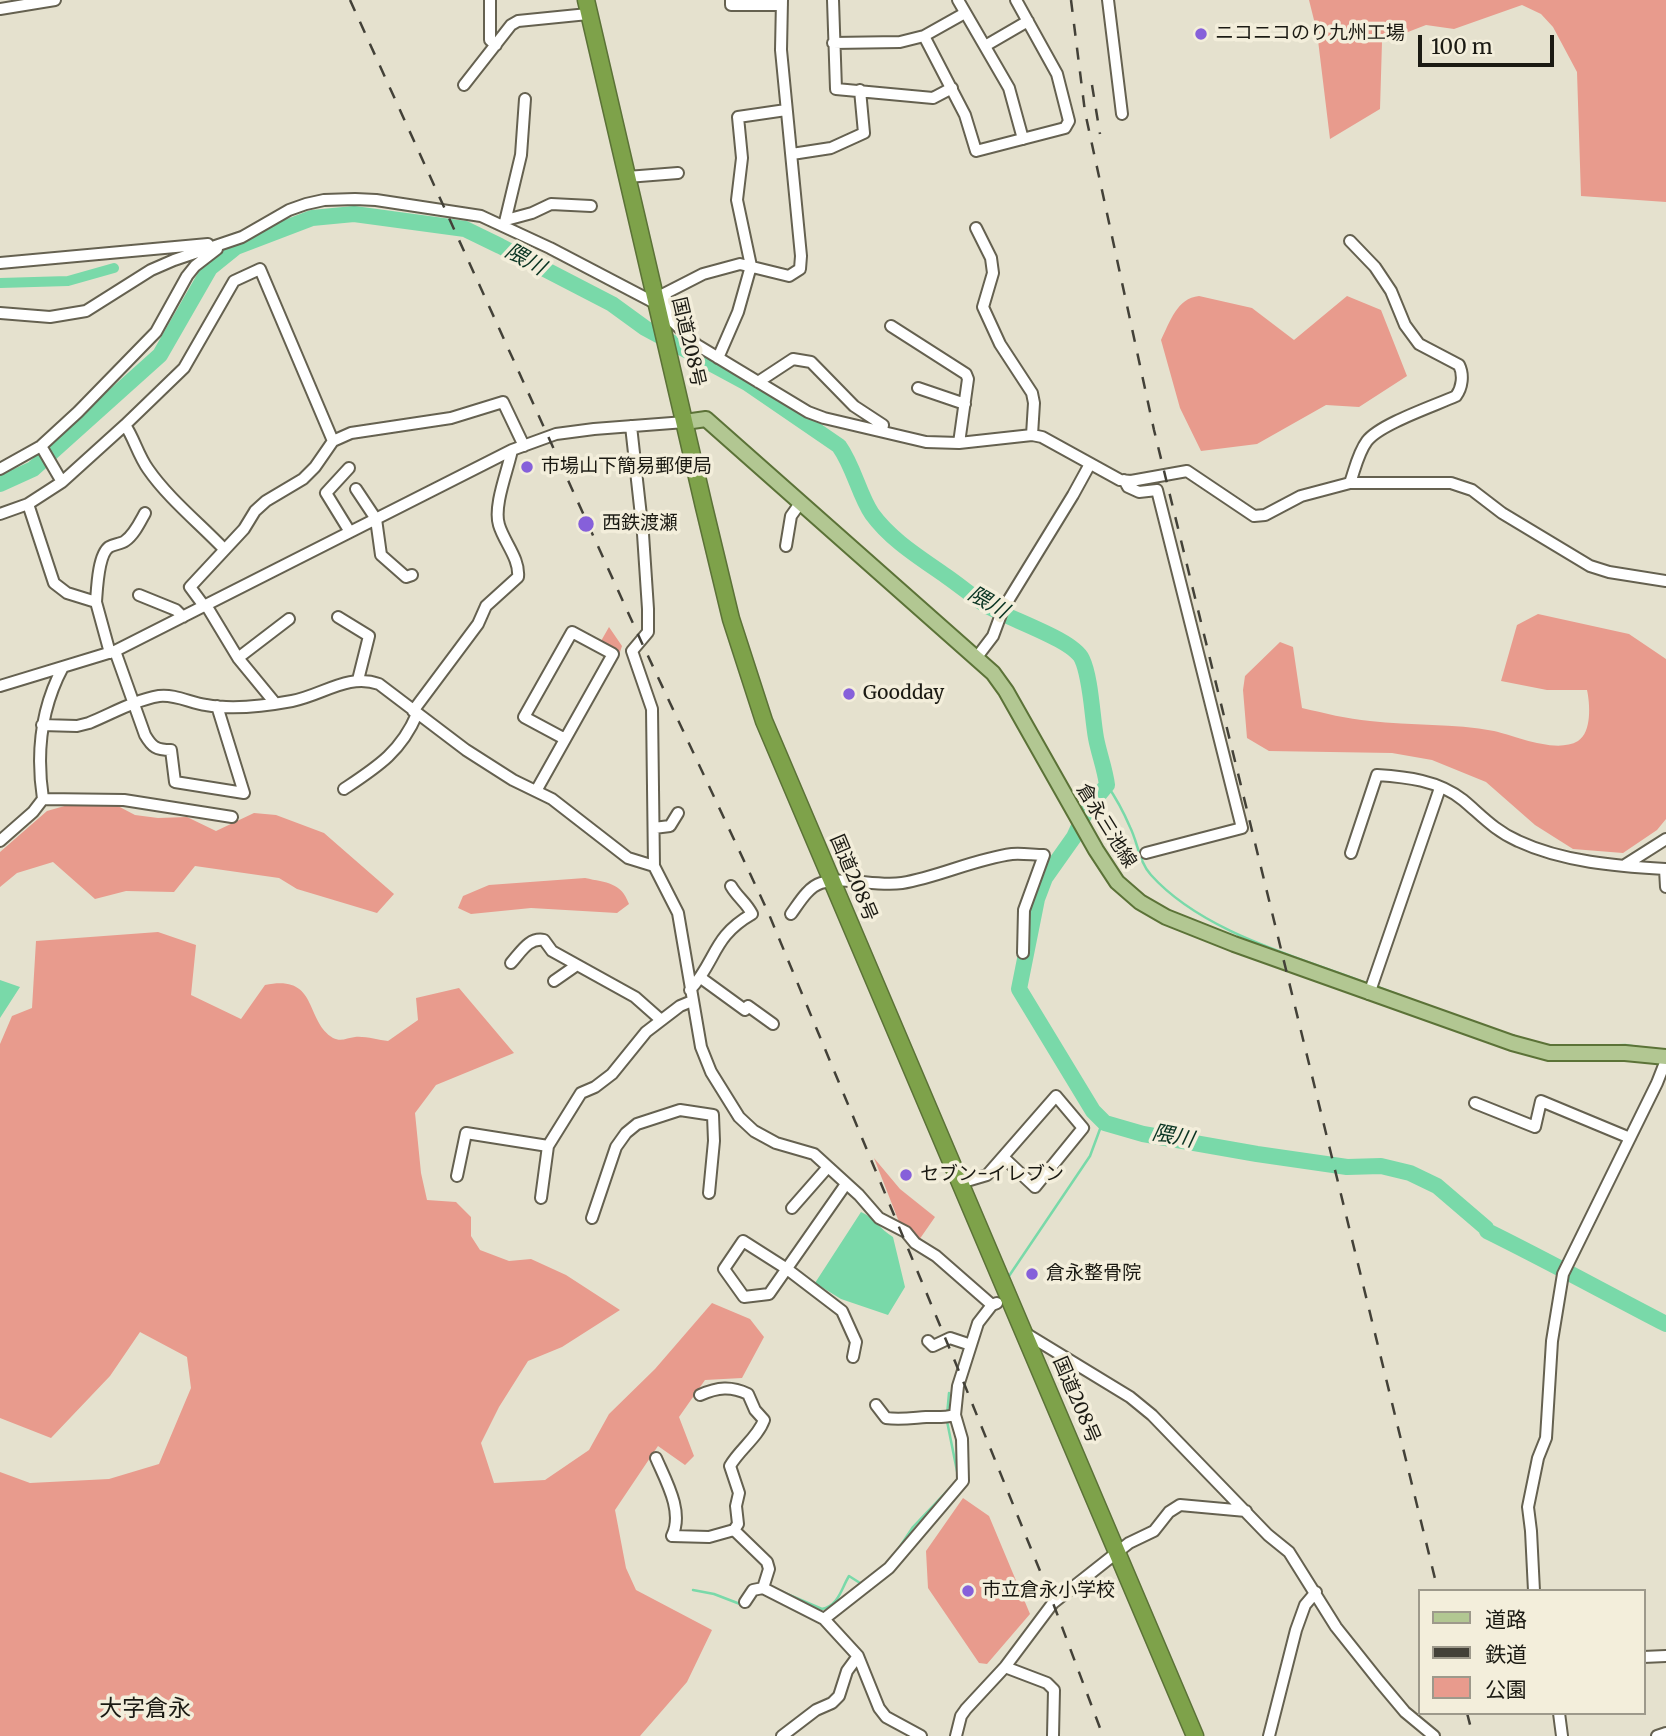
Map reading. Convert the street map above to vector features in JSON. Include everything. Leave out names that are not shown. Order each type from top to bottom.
[{"type":"highway","name":"国道208号","points":[[587,7],[659,301],[704,507],[746,670],[764,721],[1195,1736]]},
{"type":"main road","name":"倉永三池線","points":[[685,422],[706,419],[993,673],[1006,691],[1096,850],[1117,881],[1140,902],[1166,917],[1368,994],[1512,1044],[1549,1053],[1625,1052],[1666,1058]]},
{"type":"street","points":[[0,9],[55,0]]},
{"type":"street","points":[[490,0],[490,40],[496,45]]},
{"type":"street","points":[[659,301],[703,274],[740,264],[789,276],[794,274],[802,263],[781,50],[782,3],[731,5],[731,0]]},
{"type":"street","points":[[833,0],[836,89],[933,98],[952,88]]},
{"type":"street","points":[[958,0],[1009,88],[1023,139]]},
{"type":"street","points":[[924,36],[965,115],[976,151],[1065,128],[1069,121],[1057,74],[1016,0]]},
{"type":"street","points":[[1108,0],[1122,114]]},
{"type":"street","points":[[464,85],[511,25],[518,21],[587,7]]},
{"type":"street","points":[[833,43],[900,42],[924,36],[965,13]]},
{"type":"street","points":[[985,46],[1028,21]]},
{"type":"street","points":[[792,154],[831,148],[864,133],[860,90]]},
{"type":"street","points":[[505,223],[521,155],[525,99]]},
{"type":"street","points":[[718,358],[738,312],[751,266],[737,200],[743,158],[738,117],[786,110]]},
{"type":"street","points":[[627,177],[678,173]]},
{"type":"street","points":[[0,313],[50,317],[86,310],[151,270],[242,237],[289,210],[306,204],[376,200],[462,212],[505,223],[659,301],[673,322],[697,345],[808,412],[824,418],[926,442],[959,443],[1032,435],[1042,437],[1120,480],[1187,471],[1254,516],[1265,515],[1301,496],[1350,483],[1463,485],[1502,513],[1590,566],[1609,572],[1666,581]]},
{"type":"street","points":[[505,223],[551,204],[590,206]]},
{"type":"street","points":[[976,228],[991,258],[993,273],[983,307],[1000,344],[1032,393],[1032,435]]},
{"type":"street","points":[[1350,240],[1375,267],[1391,291],[1405,325],[1419,344],[1459,365],[1462,371],[1456,396],[1387,427],[1368,440],[1361,450],[1350,483]]},
{"type":"street","points":[[0,263],[225,243]]},
{"type":"street","points":[[0,469],[43,449],[156,332],[195,266],[225,243]]},
{"type":"street","points":[[0,514],[28,504],[62,482],[125,425],[184,368],[234,281],[260,269],[333,441]]},
{"type":"street","points":[[891,326],[966,374],[968,379],[959,443]]},
{"type":"street","points":[[758,382],[793,359],[811,362],[854,406],[883,425],[882,430]]},
{"type":"street","points":[[918,388],[965,404]]},
{"type":"street","points":[[275,703],[238,658],[205,605],[190,587],[244,529],[255,511],[266,501],[303,479],[333,441],[351,433],[451,418],[503,402],[524,446]]},
{"type":"street","points":[[0,686],[112,652],[512,450],[556,435],[685,422]]},
{"type":"street","points":[[125,425],[146,467],[224,549]]},
{"type":"street","points":[[631,426],[648,601],[648,632],[632,651],[652,709],[654,866],[678,913],[701,1047],[711,1072],[739,1117],[754,1130],[776,1143],[814,1154],[879,1218],[906,1232],[992,1304]]},
{"type":"street","points":[[43,449],[62,482]]},
{"type":"street","points":[[344,789],[384,763],[411,729],[415,713],[478,624],[486,606],[518,577],[519,569],[499,525],[498,516],[499,499],[512,450]]},
{"type":"street","points":[[977,657],[993,636],[1003,609],[1090,464]]},
{"type":"street","points":[[349,468],[326,493],[350,532]]},
{"type":"street","points":[[1124,480],[1128,487],[1139,492],[1157,490],[1242,828],[1146,853]]},
{"type":"street","points":[[356,489],[376,519],[381,555],[406,577],[412,575]]},
{"type":"street","points":[[786,546],[791,516],[801,502]]},
{"type":"street","points":[[28,504],[54,583],[67,593],[96,602]]},
{"type":"street","points":[[145,513],[132,535],[104,553],[99,573],[96,602],[112,652],[151,746],[158,750],[171,750],[175,782],[244,793],[217,706]]},
{"type":"street","points":[[139,595],[176,610],[183,617]]},
{"type":"street","points":[[338,617],[369,636],[358,680]]},
{"type":"street","points":[[238,658],[289,619]]},
{"type":"street","points":[[536,791],[613,654],[572,632],[524,717],[565,738]]},
{"type":"street","points":[[0,841],[33,812],[43,799],[39,774],[42,725],[50,691],[63,667]]},
{"type":"street","points":[[42,725],[76,726],[161,696],[235,707],[315,696],[347,681],[379,684],[466,750],[513,780],[552,799],[628,858],[654,866]]},
{"type":"street","points":[[1350,852],[1377,775],[1418,778],[1462,799],[1495,829],[1518,841],[1555,855],[1665,869],[1666,887]]},
{"type":"street","points":[[1368,994],[1440,788]]},
{"type":"street","points":[[43,799],[124,800],[232,817]]},
{"type":"street","points":[[654,828],[670,826],[678,813]]},
{"type":"street","points":[[1625,865],[1666,839]]},
{"type":"street","points":[[792,914],[809,891],[818,884],[832,881],[878,885],[899,883],[924,879],[963,865],[1011,855],[1044,855],[1024,910],[1023,953]]},
{"type":"street","points":[[541,1198],[548,1146],[582,1093],[595,1087],[612,1073],[646,1032],[691,996],[727,931],[752,914],[747,903],[739,900],[731,886]]},
{"type":"street","points":[[511,962],[529,943],[537,939],[544,940],[552,951],[635,997],[661,1020]]},
{"type":"street","points":[[554,981],[577,965]]},
{"type":"street","points":[[701,978],[745,1010],[748,1006],[773,1024]]},
{"type":"street","points":[[1534,1589],[1528,1507],[1538,1458],[1546,1438],[1552,1341],[1563,1274],[1666,1058]]},
{"type":"street","points":[[960,1183],[987,1174],[1056,1096],[1083,1128],[1035,1187],[1003,1157]]},
{"type":"street","points":[[709,1193],[714,1141],[713,1115],[726,1097]]},
{"type":"street","points":[[1475,1103],[1535,1127],[1541,1101],[1630,1138]]},
{"type":"street","points":[[592,1218],[616,1147],[626,1133],[637,1124],[680,1110],[713,1115]]},
{"type":"street","points":[[457,1176],[466,1133],[548,1146]]},
{"type":"street","points":[[792,1208],[828,1167]]},
{"type":"street","points":[[846,1184],[786,1269],[769,1294],[744,1297],[724,1269],[743,1241],[786,1269],[842,1311],[856,1342],[853,1357]]},
{"type":"street","points":[[824,1619],[890,1568],[963,1481],[962,1439],[955,1415],[958,1386],[978,1322],[1004,1287]]},
{"type":"street","points":[[1025,1333],[1125,1394],[1152,1415],[1268,1535],[1289,1552],[1336,1627],[1405,1712],[1434,1736]]},
{"type":"street","points":[[928,1341],[933,1346],[950,1338],[971,1345]]},
{"type":"street","points":[[656,1458],[675,1508],[676,1528],[669,1537],[709,1537],[734,1530],[738,1524],[736,1506],[739,1493],[730,1466],[762,1427],[764,1420],[755,1410],[748,1394],[733,1387],[700,1395]]},
{"type":"street","points":[[876,1405],[886,1418],[942,1419],[955,1415]]},
{"type":"street","points":[[956,1736],[961,1716],[1005,1667],[1053,1603],[1117,1552],[1140,1536],[1154,1531],[1169,1512],[1180,1504],[1246,1511]]},
{"type":"street","points":[[734,1530],[767,1562],[769,1569],[764,1588]]},
{"type":"street","points":[[745,1602],[753,1590],[764,1588],[824,1619],[858,1656],[879,1708],[886,1717],[921,1736]]},
{"type":"street","points":[[1269,1736],[1296,1630],[1305,1605],[1316,1592]]},
{"type":"street","points":[[782,1736],[839,1696],[847,1671],[858,1656]]},
{"type":"street","points":[[1645,1657],[1666,1656]]},
{"type":"street","points":[[1005,1667],[1047,1683],[1054,1690],[1054,1736]]},
{"type":"street","points":[[1559,1715],[1562,1736]]},
{"type":"street","points":[[1657,1736],[1666,1733]]},
{"type":"green space","points":[[1309,0],[1666,0],[1666,202],[1581,196],[1577,72],[1553,27],[1541,14],[1522,5],[1454,29],[1426,25],[1382,42],[1380,109],[1330,139],[1317,32]]},
{"type":"green space","points":[[1199,296],[1252,308],[1294,340],[1347,296],[1381,310],[1407,376],[1359,407],[1326,405],[1257,444],[1201,451],[1180,408],[1161,340],[1180,306]]},
{"type":"green space","points":[[1538,614],[1629,634],[1666,659],[1666,819],[1657,830],[1623,853],[1573,849],[1535,825],[1486,782],[1432,760],[1392,753],[1269,751],[1247,738],[1243,690],[1245,676],[1280,642],[1293,647],[1302,708],[1385,723],[1479,728],[1548,745],[1569,745],[1583,737],[1588,725],[1587,690],[1547,690],[1501,681],[1517,625]]},
{"type":"green space","points":[[609,627],[622,646],[620,652],[601,641]]},
{"type":"green space","points":[[75,803],[114,804],[135,815],[158,818],[187,817],[216,831],[254,813],[276,815],[324,833],[394,894],[377,913],[297,889],[279,878],[195,866],[174,892],[126,891],[95,899],[53,862],[17,873],[0,887],[0,852],[47,811]]},
{"type":"green space","points":[[585,878],[617,887],[629,904],[617,913],[531,908],[471,914],[458,908],[463,896],[489,885]]},
{"type":"green space","points":[[158,932],[196,945],[191,995],[241,1019],[265,985],[282,983],[303,992],[318,1021],[333,1038],[341,1040],[363,1037],[388,1041],[418,1020],[416,998],[459,988],[514,1053],[436,1085],[415,1113],[421,1173],[427,1200],[456,1202],[471,1217],[471,1236],[480,1250],[509,1261],[531,1259],[566,1275],[620,1310],[562,1347],[528,1361],[499,1407],[481,1443],[494,1483],[545,1480],[589,1450],[609,1414],[655,1369],[712,1303],[750,1319],[764,1337],[742,1378],[705,1380],[679,1417],[694,1456],[685,1465],[658,1446],[615,1510],[626,1568],[636,1590],[712,1630],[687,1682],[640,1736],[0,1736],[0,1472],[30,1483],[109,1479],[159,1464],[191,1388],[187,1357],[140,1332],[110,1376],[51,1438],[0,1418],[0,1044],[12,1016],[32,1008],[36,941]]},
{"type":"green space","points":[[874,1158],[900,1189],[935,1217],[919,1240],[906,1225],[899,1222]]},
{"type":"green space","name":"市立倉永小学校","points":[[963,1498],[989,1516],[1030,1614],[987,1664],[979,1663],[928,1588],[926,1551]]},
{"type":"shaded area","points":[[0,980],[20,987],[0,1018]]},
{"type":"shaded area","points":[[861,1212],[893,1237],[905,1287],[888,1315],[841,1299],[815,1283]]},
{"type":"waterway","name":"隈川","points":[[0,484],[33,469],[160,355],[210,268],[236,247],[312,218],[354,214],[465,229],[500,246],[612,304],[645,328],[747,383],[839,446],[872,514],[897,540],[984,604],[1066,644],[1082,659],[1107,785],[1087,809],[1074,837],[1045,878],[1037,899],[1019,989],[1093,1111],[1105,1123],[1143,1134],[1257,1154],[1347,1167],[1381,1166],[1410,1173],[1437,1186],[1487,1231],[1666,1324]]},
{"type":"waterway","points":[[0,283],[68,281],[114,268]]},
{"type":"waterway","points":[[1107,785],[1125,816],[1147,870],[1172,895],[1224,928],[1369,984]]},
{"type":"waterway","points":[[1375,986],[1412,1000]]},
{"type":"waterway","points":[[1547,1045],[1562,1046]]},
{"type":"waterway","points":[[1600,1046],[1625,1045],[1645,1048]]},
{"type":"waterway","points":[[1009,1276],[1090,1156],[1103,1121]]},
{"type":"waterway","points":[[947,1415],[949,1393]]},
{"type":"waterway","points":[[947,1421],[958,1476]]},
{"type":"waterway","points":[[899,1548],[913,1527],[949,1489]]},
{"type":"waterway","points":[[766,1585],[822,1609],[836,1600],[849,1576],[860,1583]]},
{"type":"waterway","points":[[693,1590],[714,1594],[740,1604],[742,1601]]},
{"type":"railway","points":[[350,0],[641,641],[768,912],[961,1376],[1053,1603],[1103,1736]]},
{"type":"railway","points":[[1071,0],[1085,112],[1154,430],[1438,1589]]},
{"type":"railway","points":[[1092,85],[1100,134]]},
{"type":"railway","points":[[1468,1715],[1473,1736]]},
{"type":"place","name":"ニコニコのり九州工場","points":[[1201,34]]},
{"type":"place","name":"市場山下簡易郵便局","points":[[527,467]]},
{"type":"place","name":"西鉄渡瀬","points":[[586,524]]},
{"type":"place","name":"Goodday","points":[[849,694]]},
{"type":"place","name":"セブン-イレブン","points":[[906,1175]]},
{"type":"place","name":"倉永整骨院","points":[[1032,1274]]},
{"type":"place","name":"市立倉永小学校","points":[[968,1591]]},
{"type":"district","name":"大字倉永","points":[[145,1709]]}]
